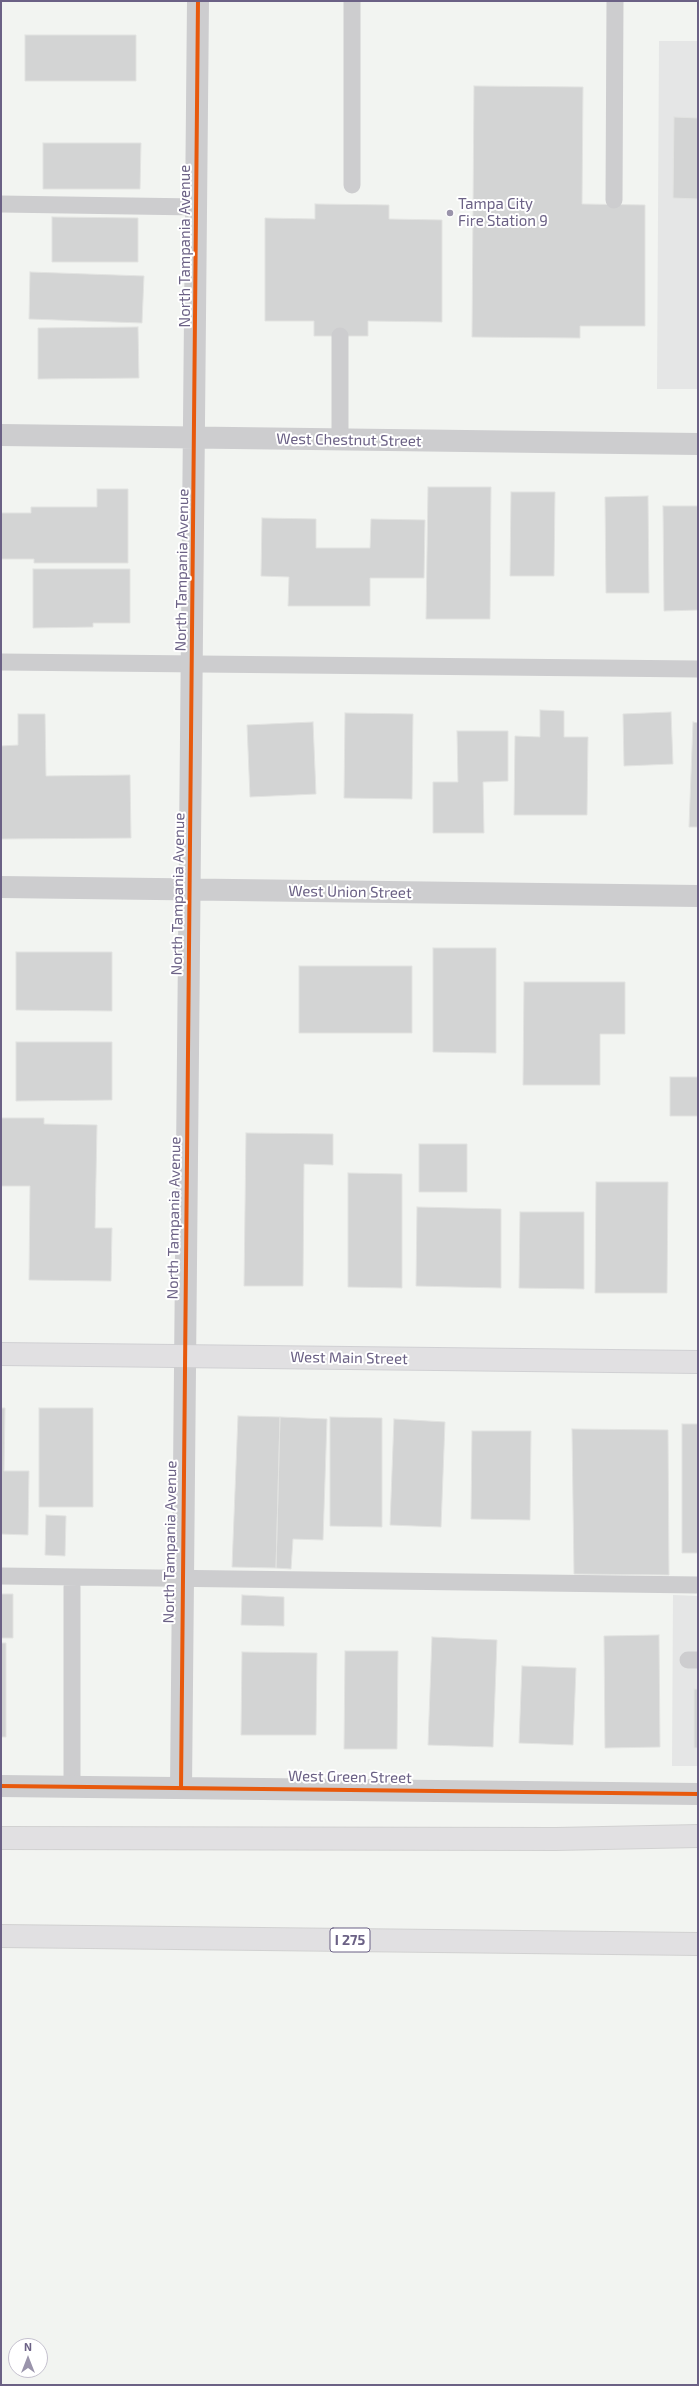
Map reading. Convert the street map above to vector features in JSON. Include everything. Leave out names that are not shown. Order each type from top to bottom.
[{"type":"main road","name":"West Main Street","points":[[1,1354],[698,1362]]},
{"type":"main road","points":[[1,1838],[548,1839],[698,1836]]},
{"type":"main road","name":"I 275","points":[[1,1936],[698,1944]]},
{"type":"street","name":"North Tampania Avenue","points":[[181,1787],[198,1]]},
{"type":"street","name":"West Chestnut Street","points":[[1,435],[698,444]]},
{"type":"street","name":"West Union Street","points":[[1,888],[698,896]]},
{"type":"street","name":"West Green Street","points":[[1,1786],[698,1794]]},
{"type":"lane","points":[[352,1],[352,184]]},
{"type":"lane","points":[[614,200],[615,1]]},
{"type":"lane","points":[[1,204],[197,207]]},
{"type":"lane","points":[[340,336],[340,440]]},
{"type":"lane","points":[[1,662],[698,669]]},
{"type":"lane","points":[[1,1576],[698,1585]]},
{"type":"lane","points":[[72,1587],[72,1787]]},
{"type":"shaded area","points":[[659,41],[698,41],[698,389],[657,389]]},
{"type":"shaded area","points":[[673,1595],[698,1596],[698,1766],[672,1766]]},
{"type":"building","points":[[25,35],[136,35],[136,81],[25,81]]},
{"type":"building","points":[[474,86],[583,87],[582,204],[645,205],[645,326],[580,326],[580,338],[472,337]]},
{"type":"building","points":[[674,117],[698,118],[698,199],[673,198]]},
{"type":"building","points":[[43,143],[141,143],[140,189],[43,189]]},
{"type":"building","points":[[315,204],[389,205],[389,219],[442,220],[442,322],[368,321],[368,336],[314,336],[314,321],[265,321],[265,218],[315,219]]},
{"type":"building","points":[[52,217],[138,218],[138,262],[52,262]]},
{"type":"building","points":[[30,272],[144,276],[142,323],[29,319]]},
{"type":"building","points":[[138,327],[139,378],[38,379],[38,328]]},
{"type":"building","points":[[428,487],[491,487],[490,619],[426,619]]},
{"type":"building","points":[[97,489],[128,489],[128,563],[34,563],[34,559],[1,559],[1,513],[31,513],[31,507],[97,507]]},
{"type":"building","points":[[511,492],[555,492],[554,576],[510,576]]},
{"type":"building","points":[[648,496],[649,593],[606,593],[605,497]]},
{"type":"building","points":[[663,506],[698,506],[698,610],[664,611]]},
{"type":"building","points":[[262,518],[316,519],[316,548],[370,548],[371,519],[425,520],[424,578],[370,578],[370,606],[288,606],[289,577],[261,576]]},
{"type":"building","points":[[33,569],[130,569],[130,623],[93,623],[93,627],[33,628]]},
{"type":"building","points":[[540,710],[564,711],[564,737],[588,737],[587,815],[514,815],[515,736],[540,737]]},
{"type":"building","points":[[671,712],[673,764],[624,766],[623,714]]},
{"type":"building","points":[[345,713],[413,714],[412,799],[344,798]]},
{"type":"building","points":[[18,714],[45,714],[46,776],[130,775],[131,838],[1,839],[1,746],[18,745]]},
{"type":"building","points":[[313,722],[316,794],[250,797],[247,725]]},
{"type":"building","points":[[693,722],[698,723],[698,827],[689,827]]},
{"type":"building","points":[[457,731],[508,731],[508,781],[483,782],[484,833],[433,833],[433,782],[458,782]]},
{"type":"building","points":[[433,948],[496,948],[496,1053],[433,1052]]},
{"type":"building","points":[[16,952],[112,952],[112,1011],[16,1010]]},
{"type":"building","points":[[299,966],[412,966],[412,1033],[299,1033]]},
{"type":"building","points":[[524,982],[625,982],[625,1034],[600,1034],[600,1085],[523,1085]]},
{"type":"building","points":[[16,1042],[112,1042],[112,1100],[16,1101]]},
{"type":"building","points":[[670,1077],[698,1077],[698,1116],[670,1116]]},
{"type":"building","points":[[1,1118],[44,1118],[44,1124],[97,1125],[95,1228],[112,1228],[111,1281],[29,1280],[30,1186],[1,1186]]},
{"type":"building","points":[[246,1133],[333,1134],[333,1165],[304,1164],[303,1286],[244,1286]]},
{"type":"building","points":[[419,1144],[467,1144],[467,1192],[419,1192]]},
{"type":"building","points":[[348,1173],[402,1174],[402,1288],[348,1287]]},
{"type":"building","points":[[596,1182],[668,1182],[667,1293],[595,1293]]},
{"type":"building","points":[[417,1207],[501,1209],[501,1288],[416,1286]]},
{"type":"building","points":[[520,1212],[584,1212],[584,1289],[519,1288]]},
{"type":"building","points":[[1,1408],[5,1408],[4,1471],[29,1471],[28,1535],[1,1534]]},
{"type":"building","points":[[39,1408],[93,1408],[93,1507],[39,1507]]},
{"type":"building","points":[[238,1416],[280,1417],[276,1568],[232,1567]]},
{"type":"building","points":[[280,1417],[327,1419],[323,1540],[293,1539],[291,1569],[276,1568]]},
{"type":"building","points":[[330,1417],[382,1418],[382,1527],[330,1526]]},
{"type":"building","points":[[394,1419],[445,1422],[441,1527],[390,1525]]},
{"type":"building","points":[[682,1424],[698,1424],[698,1553],[682,1553]]},
{"type":"building","points":[[572,1429],[668,1430],[669,1575],[574,1574]]},
{"type":"building","points":[[472,1431],[531,1431],[530,1520],[471,1519]]},
{"type":"building","points":[[46,1515],[66,1516],[65,1556],[45,1555]]},
{"type":"building","points":[[1,1594],[13,1594],[13,1638],[1,1638]]},
{"type":"building","points":[[242,1595],[284,1597],[284,1626],[241,1625]]},
{"type":"building","points":[[659,1635],[660,1747],[605,1748],[604,1636]]},
{"type":"building","points":[[432,1637],[497,1640],[493,1747],[428,1745]]},
{"type":"building","points":[[1,1643],[6,1643],[6,1737],[1,1737]]},
{"type":"building","points":[[345,1651],[398,1651],[397,1749],[344,1749]]},
{"type":"building","points":[[242,1652],[317,1653],[316,1735],[241,1735]]},
{"type":"building","points":[[522,1666],[576,1668],[573,1745],[519,1743]]},
{"type":"building","points":[[694,1689],[698,1689],[698,1748],[694,1748]]},
{"type":"cycle path","points":[[181,1787],[198,1]]},
{"type":"cycle path","points":[[1,1786],[698,1794]]},
{"type":"place","name":"Tampa City Fire Station 9","points":[[450,213]]}]
